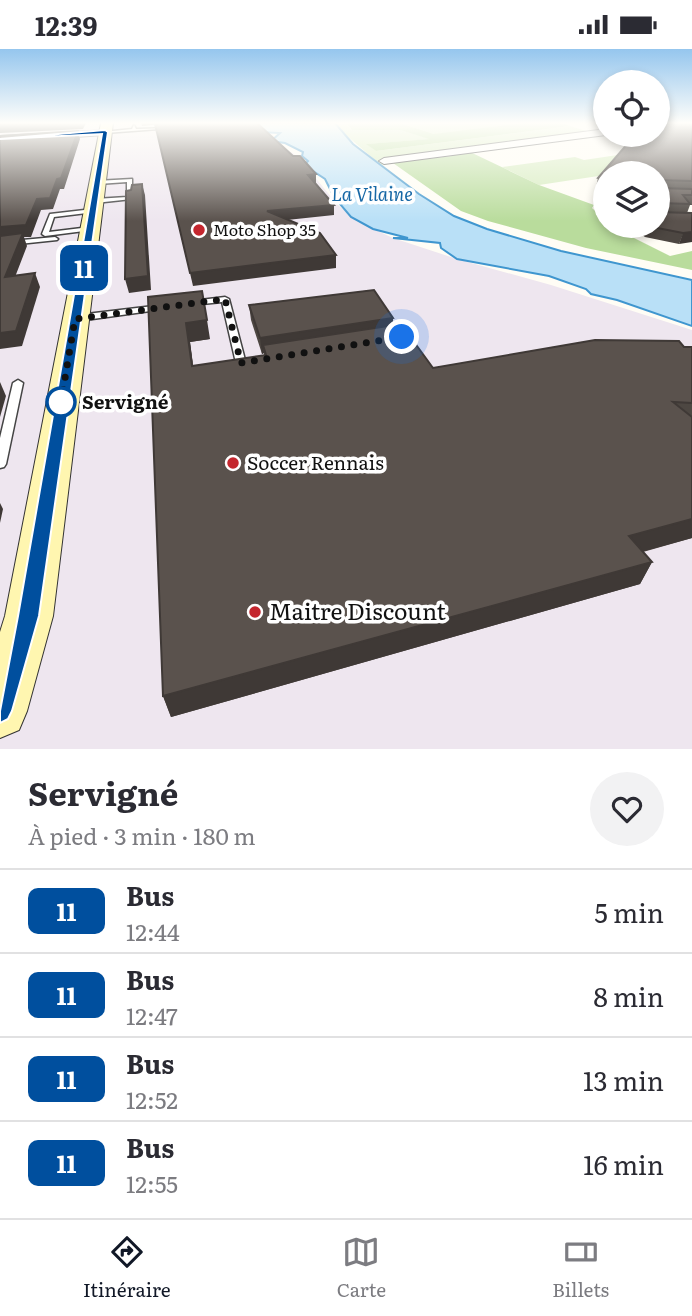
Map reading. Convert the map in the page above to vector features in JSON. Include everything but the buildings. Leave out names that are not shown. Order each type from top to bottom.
[{"type":"street","points":[[0,711],[29,616],[93,212],[111,156]]},
{"type":"street","points":[[384,161],[425,156]]},
{"type":"lane","points":[[0,244],[93,212],[130,198],[130,180],[93,212],[46,234],[52,215],[93,212]]},
{"type":"lane","points":[[75,319],[225,299],[241,363],[268,359]]},
{"type":"lane","points":[[0,464],[18,383]]},
{"type":"shaded area","points":[[0,156],[296,156],[337,204],[356,221],[393,238],[692,330],[692,749],[0,749]]},
{"type":"green space","points":[[370,156],[449,156],[381,165]]},
{"type":"green space","points":[[452,156],[478,156],[539,185],[593,205],[593,238],[634,238],[670,256],[692,251],[692,270],[586,248],[488,221],[461,211],[393,163]]},
{"type":"green space","points":[[613,156],[654,156],[640,161],[593,161],[593,177],[539,185],[502,167],[575,157],[584,160]]},
{"type":"water","name":"La Vilaine","points":[[302,156],[368,156],[419,194],[454,216],[487,229],[561,251],[692,280],[692,326],[617,300],[591,294],[586,289],[549,276],[457,259],[441,248],[440,243],[393,238],[408,238],[373,229],[351,217],[334,197],[325,179],[304,165],[308,161]]},
{"type":"bus line","name":"11","points":[[0,711],[29,616],[65,376],[103,156]]},
{"type":"place","name":"Moto Shop 35","points":[[199,230]]},
{"type":"place","name":"Servigné","points":[[61,402]]},
{"type":"place","name":"Soccer Rennais","points":[[233,463]]},
{"type":"place","name":"Maitre Discount","points":[[255,612]]},
{"type":"route","points":[[61,402],[75,319],[225,299],[241,363],[402,337]]}]
